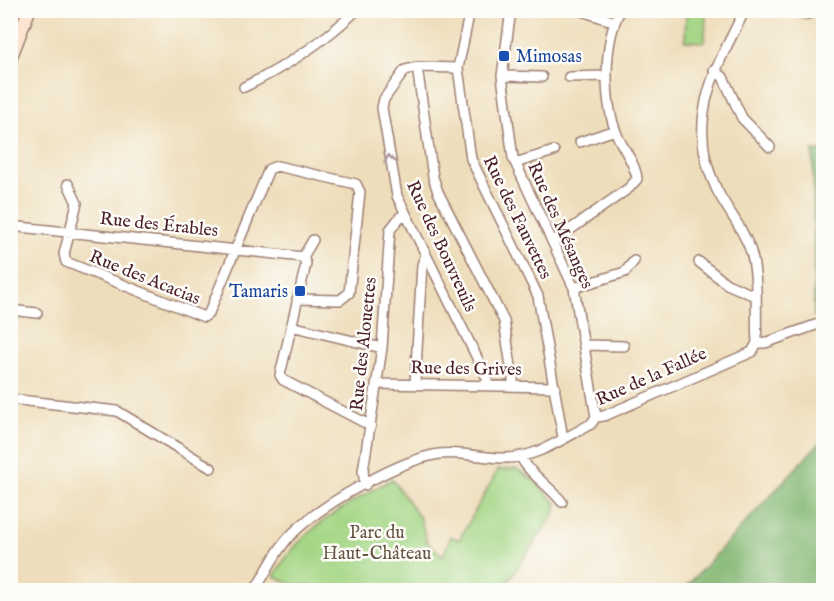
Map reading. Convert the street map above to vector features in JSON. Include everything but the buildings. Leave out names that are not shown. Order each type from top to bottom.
[{"type":"street","points":[[10,59],[29,10]]},
{"type":"street","points":[[244,87],[303,55],[331,35],[357,10]]},
{"type":"street","name":"Rue des Fauvettes","points":[[470,10],[458,68],[471,159],[538,296],[563,438]]},
{"type":"street","name":"Rue des Mésanges","points":[[511,10],[502,76],[514,163],[554,241],[574,288],[596,417]]},
{"type":"street","points":[[554,241],[636,182],[636,174],[615,130],[606,76],[615,22],[620,10]]},
{"type":"street","points":[[745,10],[714,70],[703,107],[704,145],[716,189],[750,249],[757,343]]},
{"type":"street","points":[[790,10],[805,15],[819,10]]},
{"type":"street","points":[[582,11],[615,22]]},
{"type":"street","points":[[458,68],[417,67],[433,177],[438,192],[504,321],[514,386]]},
{"type":"street","name":"Rue des Bouvreuils","points":[[417,67],[405,70],[381,104],[394,188],[487,378],[487,385]]},
{"type":"street","points":[[714,70],[725,80],[731,99],[742,118],[770,147]]},
{"type":"street","points":[[502,76],[542,76]]},
{"type":"street","points":[[569,77],[606,76]]},
{"type":"street","points":[[580,142],[615,130]]},
{"type":"street","points":[[514,163],[554,151]]},
{"type":"street","points":[[236,248],[264,176],[272,167],[356,184],[360,192],[349,293],[345,299],[340,300],[297,299]]},
{"type":"street","points":[[68,184],[76,199],[70,232]]},
{"type":"street","name":"Rue des Alouettes","points":[[365,485],[363,471],[382,348],[390,230],[400,217],[406,214]]},
{"type":"street","name":"Rue des Érables","points":[[10,226],[236,248],[303,257]]},
{"type":"street","name":"Rue des Acacias","points":[[70,232],[63,258],[69,265],[199,317],[209,314],[236,248]]},
{"type":"street","points":[[313,240],[303,257],[306,264],[280,371],[283,380],[371,426]]},
{"type":"street","points":[[415,384],[422,266],[426,255]]},
{"type":"street","points":[[574,288],[625,272],[634,261]]},
{"type":"street","points":[[699,262],[727,284],[755,296]]},
{"type":"street","points":[[10,310],[37,313]]},
{"type":"street","name":"Rue de la Fallée","points":[[255,591],[290,536],[333,503],[403,464],[441,453],[466,453],[504,458],[520,456],[591,424],[596,417],[604,416],[752,352],[757,343],[824,322]]},
{"type":"street","points":[[291,326],[382,348]]},
{"type":"street","points":[[585,345],[624,345]]},
{"type":"street","name":"Rue des Grives","points":[[376,384],[555,387]]},
{"type":"street","points":[[10,399],[117,411],[211,468]]},
{"type":"street","points":[[520,456],[525,466],[552,488],[562,502]]},
{"type":"green space","points":[[686,11],[706,11],[705,42],[685,41]]},
{"type":"green space","points":[[813,151],[824,151],[823,314],[814,316]]},
{"type":"green space","points":[[823,439],[823,590],[683,590]]},
{"type":"green space","name":"Parc du Haut-Château","points":[[517,469],[535,481],[557,504],[555,512],[502,590],[319,590],[309,585],[292,585],[274,576],[285,559],[311,531],[341,509],[392,479],[420,518],[427,542],[443,556],[451,536],[459,540],[498,470]]},
{"type":"place","name":"Mimosas","points":[[504,56]]},
{"type":"place","name":"Tamaris","points":[[300,291]]}]
